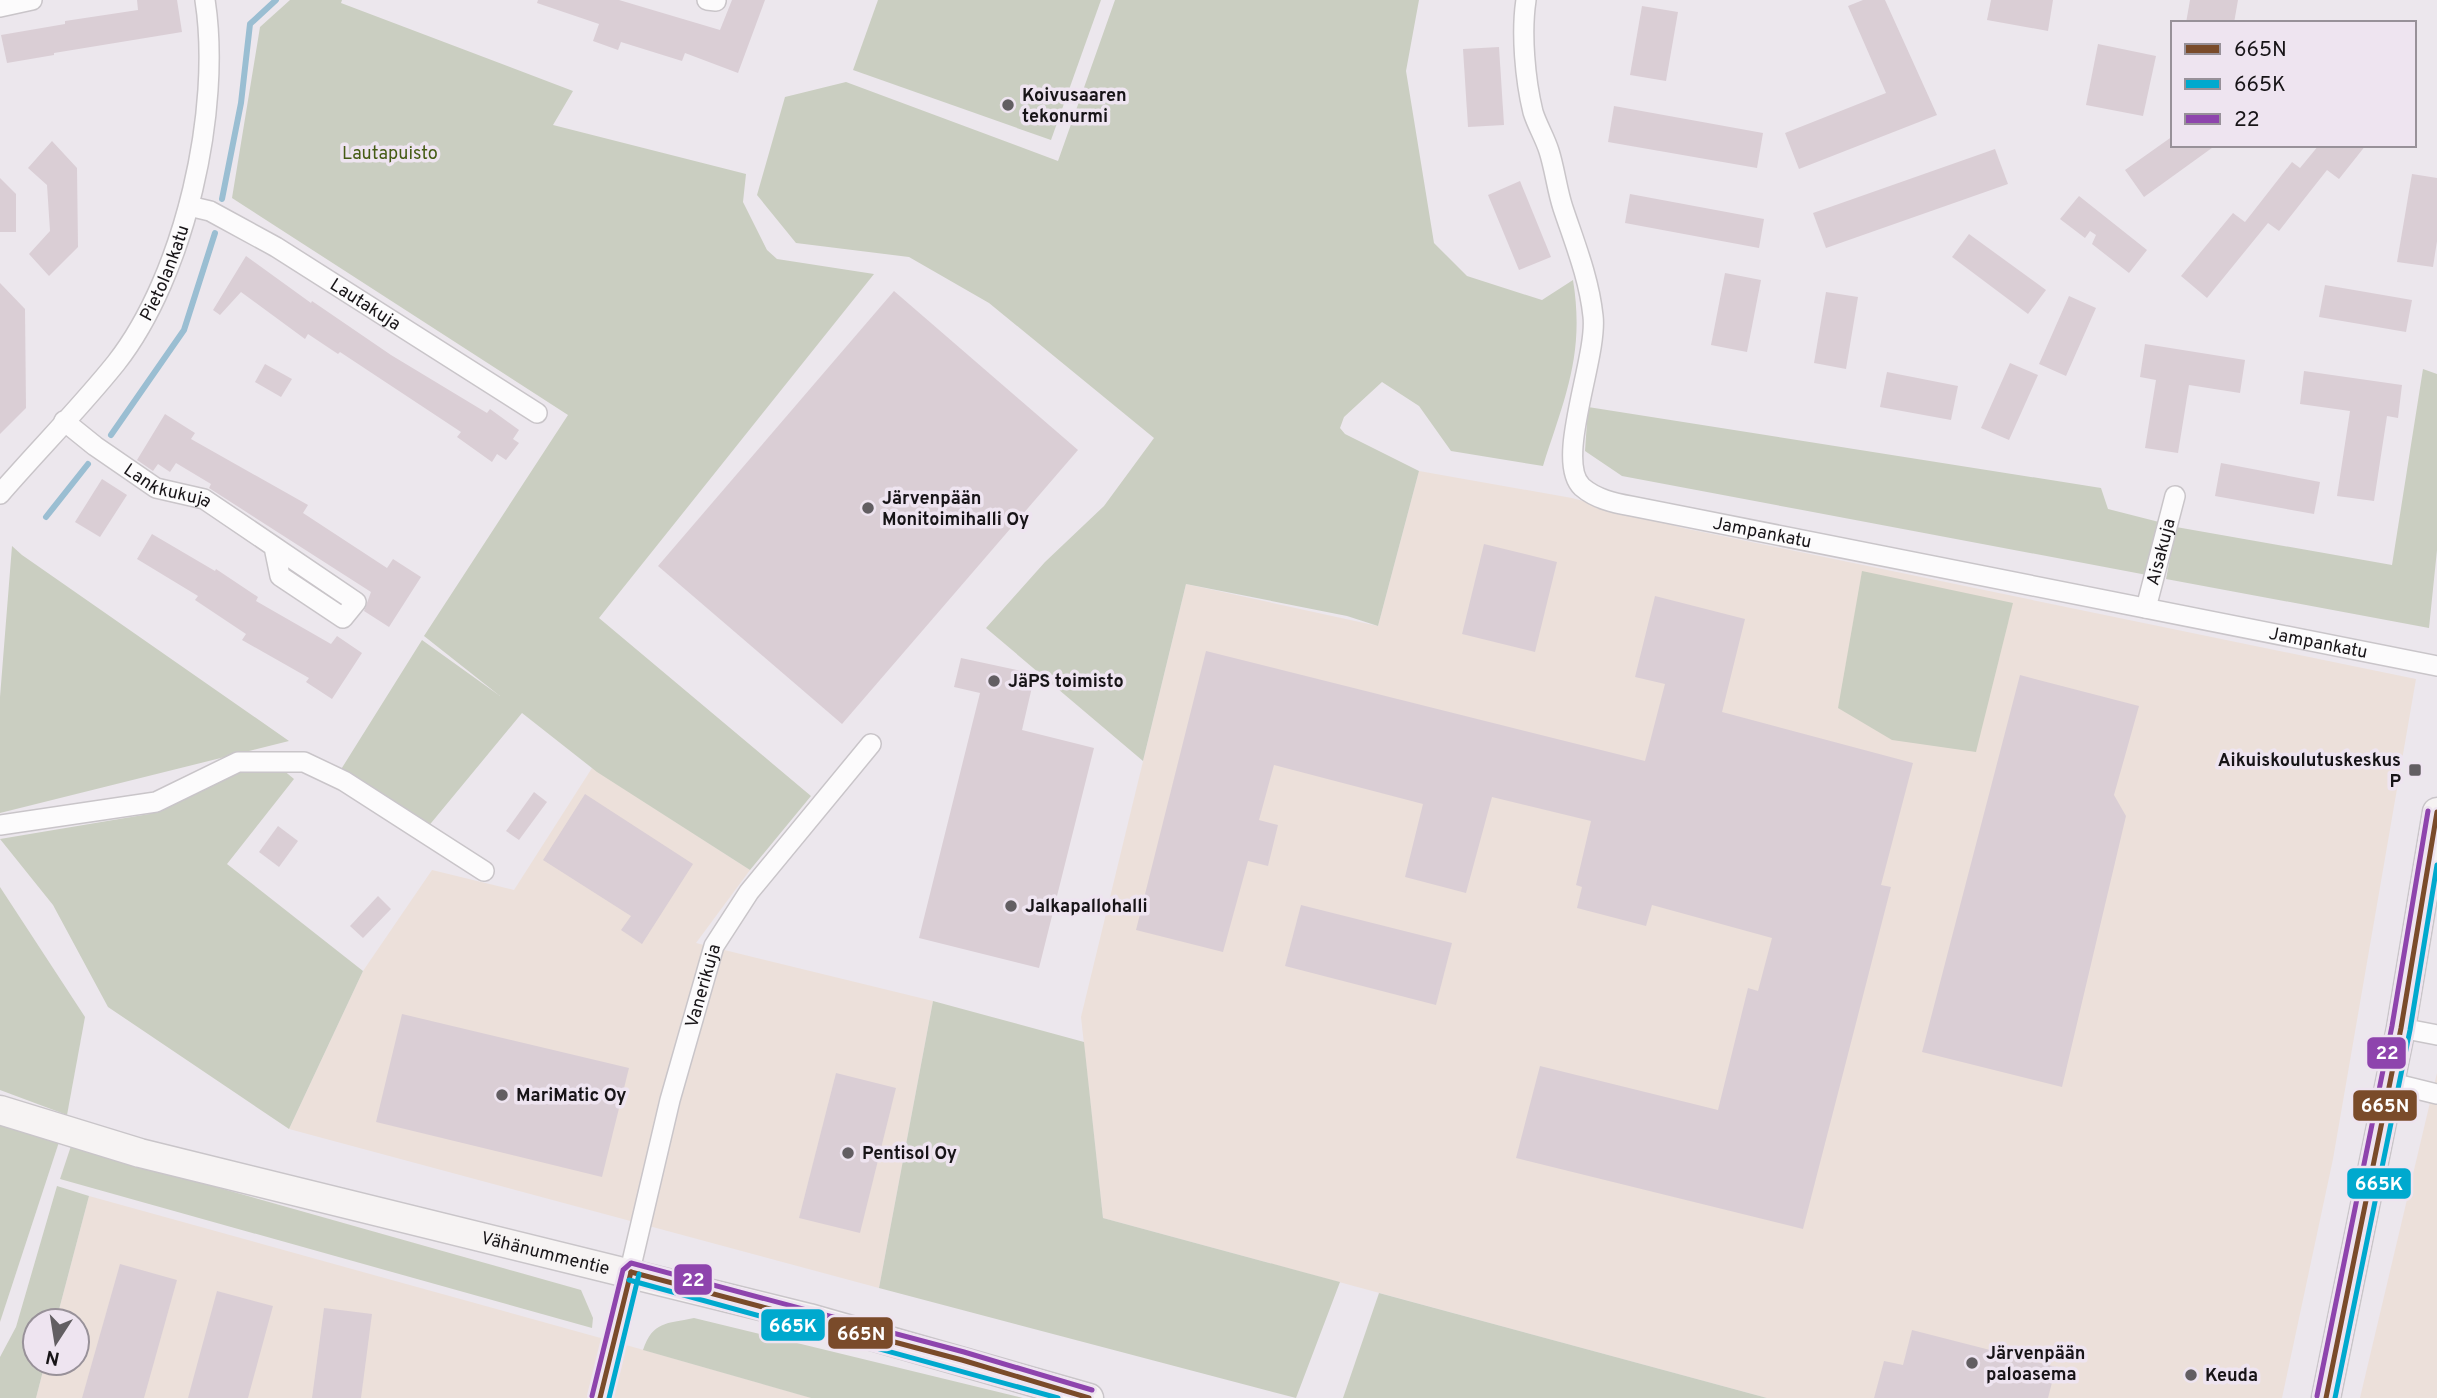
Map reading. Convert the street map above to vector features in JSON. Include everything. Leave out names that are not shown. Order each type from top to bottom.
[{"type":"main road","points":[[2326,1398],[2341,1338],[2388,1082],[2401,1028],[2437,813]]},
{"type":"main road","name":"Vähänummentie","points":[[0,1110],[140,1153],[631,1272],[962,1360],[1089,1398]]},
{"type":"street","points":[[0,7],[32,0]]},
{"type":"street","name":"Pietolankatu","points":[[0,494],[117,361],[154,302],[189,206],[206,113],[211,38],[205,0]]},
{"type":"street","points":[[707,0],[716,1]]},
{"type":"street","name":"Jampankatu","points":[[1526,0],[1527,64],[1534,112],[1549,152],[1563,207],[1581,254],[1594,318],[1587,375],[1571,449],[1572,469],[1580,486],[1597,497],[1618,503],[2437,666]]},
{"type":"street","name":"Lautakuja","points":[[189,206],[210,211],[276,247],[537,413]]},
{"type":"street","name":"Lankkukuja","points":[[64,421],[156,488],[204,499],[274,547]]},
{"type":"street","name":"Aisakuja","points":[[2146,608],[2175,496]]},
{"type":"street","name":"Vanerikuja","points":[[600,1398],[670,1100],[714,946],[749,892],[871,744]]},
{"type":"street","points":[[0,825],[156,802],[238,762],[304,762],[344,781],[484,872]]},
{"type":"street","points":[[2401,1028],[2437,1035]]},
{"type":"street","points":[[2388,1082],[2437,1094]]},
{"type":"shaded area","points":[[1419,471],[1572,498],[1683,528],[2416,679],[2333,1159],[2282,1398],[1767,1398],[1103,1218],[1081,1017],[1186,584],[1378,626]]},
{"type":"shaded area","points":[[592,768],[750,870],[696,943],[933,1001],[879,1288],[289,1129],[363,971],[432,870],[514,890]]},
{"type":"shaded area","points":[[2437,1073],[2437,1398],[2360,1398]]},
{"type":"shaded area","points":[[89,1196],[812,1398],[36,1398],[41,1377],[91,1377],[91,1307],[60,1307]]},
{"type":"green space","name":"Lautapuisto","points":[[290,0],[342,0],[341,3],[573,91],[553,125],[746,174],[743,202],[767,250],[777,259],[874,274],[599,618],[811,796],[750,870],[597,772],[522,713],[427,828],[340,771],[422,640],[500,696],[424,636],[568,415],[232,198],[260,27]]},
{"type":"green space","name":"Koivusaaren tekonurmi","points":[[878,0],[1101,0],[1051,140],[853,70]]},
{"type":"green space","points":[[1115,0],[1419,0],[1406,71],[1434,243],[1467,276],[1542,300],[1573,280],[1576,306],[1575,353],[1571,375],[1543,466],[1451,451],[1419,406],[1382,382],[1344,417],[1340,428],[1345,434],[1419,471],[1378,626],[1347,616],[1186,584],[1143,761],[986,628],[1045,562],[1104,506],[1154,438],[989,303],[909,257],[796,243],[757,195],[785,97],[846,82],[1058,161]]},
{"type":"green space","points":[[2423,369],[2437,374],[2437,550],[2429,628],[2166,579],[2176,527],[2392,565]]},
{"type":"green space","points":[[1588,407],[2101,488],[2108,509],[2159,522],[2147,575],[1622,476],[1585,451]]},
{"type":"green space","points":[[12,546],[289,741],[0,813],[0,697]]},
{"type":"green space","points":[[1862,571],[2013,603],[1976,752],[1892,740],[1838,708]]},
{"type":"green space","points":[[282,769],[294,779],[227,864],[363,971],[289,1129],[108,1007],[53,905],[0,839],[149,814],[237,773]]},
{"type":"green space","points":[[0,887],[85,1017],[67,1115],[0,1090]]},
{"type":"green space","points":[[933,1001],[1084,1042],[1103,1218],[1340,1282],[1296,1398],[879,1288]]},
{"type":"green space","points":[[0,1121],[59,1142],[0,1322]]},
{"type":"green space","points":[[71,1146],[581,1290],[593,1318],[592,1328],[60,1179]]},
{"type":"green space","points":[[57,1186],[89,1196],[60,1307],[22,1307]]},
{"type":"green space","points":[[1379,1293],[1767,1398],[1343,1398]]},
{"type":"green space","points":[[21,1310],[21,1377],[41,1377],[36,1398],[0,1398],[0,1357],[16,1327]]},
{"type":"green space","points":[[694,1318],[1023,1398],[811,1398],[643,1350],[651,1334],[662,1325]]},
{"type":"building","points":[[137,0],[177,0],[182,32],[7,63],[1,35],[65,24],[65,21],[138,10]]},
{"type":"building","points":[[538,0],[619,0],[720,30],[732,0],[765,0],[738,73],[685,53],[682,61],[621,42],[618,50],[593,41],[599,24],[537,3]]},
{"type":"building","points":[[1863,0],[1885,0],[1937,115],[1799,169],[1785,133],[1886,93],[1848,6]]},
{"type":"building","points":[[1991,0],[2053,0],[2048,31],[1987,20]]},
{"type":"building","points":[[2190,0],[2238,0],[2234,21],[2186,21]]},
{"type":"building","points":[[1642,6],[1678,12],[1666,81],[1630,75]]},
{"type":"building","points":[[2098,44],[2156,56],[2143,116],[2086,105]]},
{"type":"building","points":[[1499,47],[1504,125],[1468,127],[1463,49]]},
{"type":"building","points":[[1614,106],[1763,133],[1757,168],[1608,142]]},
{"type":"building","points":[[2171,137],[2171,147],[2213,147],[2144,197],[2125,170]]},
{"type":"building","points":[[52,141],[77,168],[78,247],[49,276],[29,254],[50,231],[47,185],[28,168]]},
{"type":"building","points":[[2317,147],[2364,147],[2339,179],[2327,170],[2279,231],[2268,223],[2207,298],[2181,276],[2233,213],[2245,222],[2292,162],[2300,168]]},
{"type":"building","points":[[1995,149],[2008,184],[1826,248],[1813,213]]},
{"type":"building","points":[[2412,174],[2437,178],[2437,241],[2433,267],[2397,262]]},
{"type":"building","points":[[0,178],[16,194],[16,232],[0,232]]},
{"type":"building","points":[[1520,181],[1551,257],[1519,270],[1488,195]]},
{"type":"building","points":[[1630,194],[1764,219],[1759,248],[1625,223]]},
{"type":"building","points":[[2079,196],[2147,250],[2129,273],[2092,244],[2096,235],[2090,231],[2085,238],[2060,219]]},
{"type":"building","points":[[1969,234],[2046,290],[2028,314],[1952,257]]},
{"type":"building","points":[[246,256],[311,303],[312,301],[391,355],[487,413],[490,409],[519,430],[513,439],[519,443],[506,460],[497,454],[492,462],[457,437],[461,432],[340,352],[338,354],[308,334],[305,339],[241,292],[220,315],[213,310]]},
{"type":"building","points":[[1725,273],[1761,280],[1747,352],[1711,345]]},
{"type":"building","points":[[0,283],[25,309],[26,408],[0,434]]},
{"type":"building","points":[[2325,285],[2412,300],[2406,332],[2319,317]]},
{"type":"building","name":"Järvenpään Monitoimihalli Oy","points":[[894,291],[1078,450],[842,724],[658,566]]},
{"type":"building","points":[[1826,292],[1858,297],[1846,369],[1814,363]]},
{"type":"building","points":[[2069,296],[2096,308],[2066,376],[2039,364]]},
{"type":"building","points":[[2145,344],[2245,360],[2240,393],[2189,385],[2178,453],[2145,448],[2156,380],[2140,377]]},
{"type":"building","points":[[2010,363],[2038,375],[2009,440],[1981,428]]},
{"type":"building","points":[[265,364],[292,379],[281,397],[255,382]]},
{"type":"building","points":[[2304,371],[2402,385],[2398,418],[2387,416],[2374,501],[2337,496],[2350,411],[2300,404]]},
{"type":"building","points":[[1887,372],[1958,386],[1951,420],[1880,407]]},
{"type":"building","points":[[165,414],[195,433],[191,439],[308,505],[303,513],[387,568],[393,559],[421,577],[389,627],[364,611],[371,592],[209,488],[211,484],[176,463],[170,472],[158,464],[153,471],[137,460]]},
{"type":"building","points":[[2221,463],[2320,482],[2314,514],[2215,496]]},
{"type":"building","points":[[102,479],[127,495],[100,537],[75,522]]},
{"type":"building","points":[[152,534],[215,571],[216,569],[258,597],[256,601],[331,644],[337,636],[362,653],[332,699],[306,682],[309,678],[242,640],[246,634],[195,600],[198,596],[137,559]]},
{"type":"building","points":[[1484,544],[1557,562],[1535,652],[1462,634]]},
{"type":"building","points":[[1655,596],[1745,619],[1722,712],[1913,763],[1881,885],[1891,887],[1803,1229],[1516,1158],[1540,1066],[1718,1110],[1748,988],[1758,991],[1772,938],[1652,905],[1646,926],[1577,908],[1582,887],[1576,885],[1591,821],[1492,797],[1466,893],[1405,877],[1423,804],[1274,765],[1259,820],[1278,825],[1268,866],[1248,861],[1223,952],[1136,930],[1206,651],[1645,761],[1665,684],[1635,677]]},
{"type":"building","points":[[961,658],[1035,674],[1022,730],[1094,748],[1039,968],[919,938],[980,693],[954,687]]},
{"type":"building","points":[[2020,675],[2139,706],[2114,795],[2126,816],[2062,1087],[1922,1052]]},
{"type":"building","points":[[534,792],[547,802],[519,840],[506,831]]},
{"type":"building","points":[[585,794],[693,864],[642,944],[621,930],[631,916],[543,860]]},
{"type":"building","points":[[278,826],[298,841],[279,867],[259,852]]},
{"type":"building","points":[[378,896],[391,909],[363,938],[350,926]]},
{"type":"building","points":[[1301,905],[1452,943],[1436,1005],[1285,966]]},
{"type":"building","name":"MariMatic Oy","points":[[402,1014],[629,1068],[602,1177],[376,1122]]},
{"type":"building","name":"Pentisol Oy","points":[[836,1073],[896,1088],[860,1233],[799,1218]]},
{"type":"building","points":[[120,1264],[177,1280],[144,1398],[82,1398],[88,1377],[91,1377],[91,1366]]},
{"type":"building","points":[[217,1291],[273,1306],[248,1398],[188,1398]]},
{"type":"building","points":[[324,1308],[372,1314],[361,1398],[312,1398]]},
{"type":"building","name":"Järvenpään paloasema","points":[[1912,1330],[2056,1367],[2048,1398],[1874,1398],[1884,1361],[1903,1365]]},
{"type":"waterway","points":[[222,199],[241,103],[250,24],[276,0]]},
{"type":"waterway","points":[[111,435],[184,330],[215,233]]},
{"type":"waterway","points":[[46,517],[88,464]]},
{"type":"transit line","name":"22","points":[[2317,1396],[2392,1026],[2428,811]]},
{"type":"transit line","name":"665N","points":[[2326,1398],[2401,1028],[2437,812]]},
{"type":"transit line","name":"665K","points":[[2335,1398],[2410,1030],[2437,865]]},
{"type":"transit line","name":"22","points":[[592,1396],[623,1270],[631,1263],[964,1352],[1092,1390]]},
{"type":"transit line","name":"665N","points":[[631,1272],[962,1360],[1089,1398]]},
{"type":"transit line","name":"665N","points":[[600,1398],[631,1272]]},
{"type":"transit line","name":"665K","points":[[609,1398],[639,1274]]},
{"type":"transit line","name":"665K","points":[[629,1280],[1058,1398]]},
{"type":"place","name":"Koivusaaren tekonurmi","points":[[1008,105]]},
{"type":"place","name":"Järvenpään Monitoimihalli Oy","points":[[868,508]]},
{"type":"place","name":"JäPS toimisto","points":[[994,681]]},
{"type":"place","name":"Aikuiskoulutuskeskus P","points":[[2415,770]]},
{"type":"place","name":"Jalkapallohalli","points":[[1011,906]]},
{"type":"place","name":"MariMatic Oy","points":[[502,1095]]},
{"type":"place","name":"Pentisol Oy","points":[[848,1153]]},
{"type":"place","name":"Järvenpään paloasema","points":[[1972,1363]]},
{"type":"place","name":"Keuda","points":[[2191,1375]]}]
